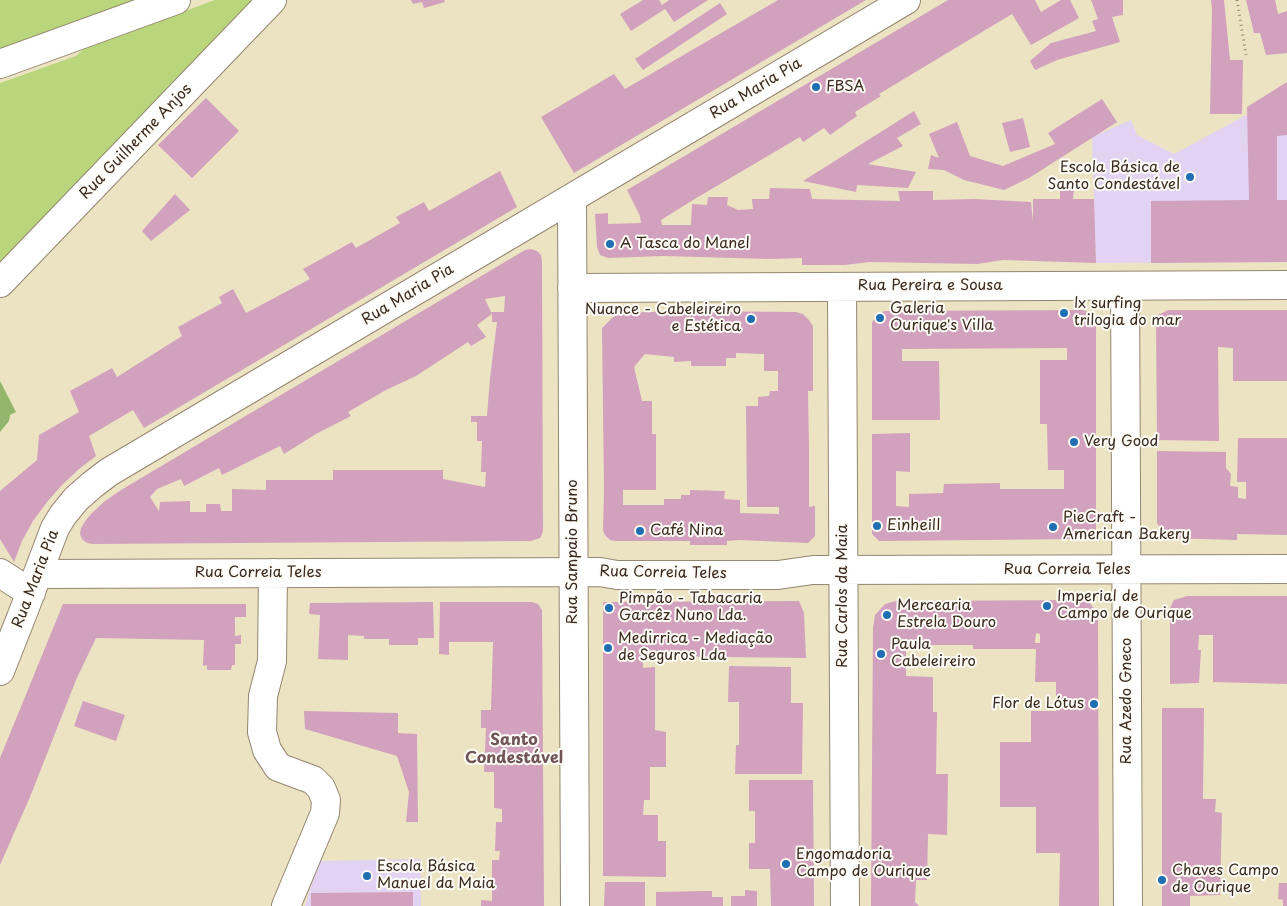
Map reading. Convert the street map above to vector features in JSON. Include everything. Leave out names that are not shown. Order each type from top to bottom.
[{"type":"street","points":[[0,64],[176,0]]},
{"type":"street","name":"Rua Guilherme Anjos","points":[[0,283],[272,0]]},
{"type":"street","name":"Rua Maria Pia","points":[[0,671],[55,528],[76,499],[92,485],[110,472],[906,0]]},
{"type":"street","name":"Rua Sampaio Bruno","points":[[572,198],[575,906]]},
{"type":"street","name":"Rua Pereira e Sousa","points":[[572,288],[1287,285]]},
{"type":"street","name":"Rua Azedo Gneco","points":[[1125,286],[1128,906]]},
{"type":"street","name":"Rua Carlos da Maia","points":[[842,287],[845,906]]},
{"type":"street","name":"Rua Correia Teles","points":[[35,583],[272,573],[600,572],[617,576],[778,575],[813,570],[1287,569]]},
{"type":"street","points":[[0,573],[35,583]]},
{"type":"street","points":[[272,573],[272,661],[263,696],[262,732],[267,750],[278,767],[313,780],[321,788],[326,800],[325,813],[286,906]]},
{"type":"path","points":[[1237,0],[1246,55]]},
{"type":"shaded area","name":"Escola Básica de Santo Condestável","points":[[1287,93],[1287,262],[1096,263],[1092,137],[1131,120],[1137,135],[1174,154]]},
{"type":"shaded area","name":"Escola Básica Manuel da Maia","points":[[421,859],[421,906],[413,906],[412,892],[312,893],[311,906],[305,906],[318,861]]},
{"type":"green space","points":[[0,0],[175,0],[0,57]]},
{"type":"green space","points":[[215,0],[254,0],[0,264],[0,83],[76,56],[85,48]]},
{"type":"green space","points":[[0,381],[16,412],[10,415],[9,421],[0,432]]},
{"type":"building","points":[[411,0],[444,0],[445,2],[424,8],[422,2],[413,4]]},
{"type":"building","points":[[643,0],[659,0],[662,5],[669,0],[708,0],[674,22],[665,9],[631,31],[620,14]]},
{"type":"building","points":[[778,0],[866,0],[574,173],[541,117],[614,74],[625,89]]},
{"type":"building","points":[[948,0],[1035,0],[1041,12],[1061,0],[1070,0],[1079,18],[1031,45],[1012,14],[879,94],[881,96],[855,112],[857,116],[830,135],[824,128],[803,142],[800,137],[661,220],[662,225],[691,225],[692,204],[707,205],[708,197],[728,197],[727,205],[738,210],[753,209],[752,199],[769,199],[770,188],[810,189],[812,199],[900,201],[898,191],[933,191],[933,200],[975,199],[1031,202],[1033,222],[1033,199],[1060,199],[1060,188],[1074,189],[1073,199],[1094,199],[1096,263],[1003,260],[977,264],[869,262],[845,265],[802,265],[802,258],[663,256],[608,258],[600,255],[597,247],[595,214],[608,213],[608,224],[641,223],[640,216],[627,190]]},
{"type":"building","points":[[1091,0],[1123,0],[1123,15],[1112,17],[1120,42],[1057,60],[1035,70],[1030,61],[1051,43],[1096,31],[1092,21],[1098,19]]},
{"type":"building","points":[[1211,0],[1224,0],[1230,60],[1243,60],[1242,114],[1210,114]]},
{"type":"building","points":[[1246,0],[1275,0],[1278,14],[1287,11],[1287,53],[1266,55],[1260,33],[1254,33]]},
{"type":"building","points":[[720,3],[727,14],[643,70],[635,59]]},
{"type":"building","points":[[1287,82],[1287,135],[1277,136],[1277,200],[1287,200],[1287,262],[1151,263],[1151,201],[1249,200],[1247,107]]},
{"type":"building","points":[[206,98],[239,131],[192,178],[158,145]]},
{"type":"building","points":[[1102,99],[1117,122],[1029,178],[1004,190],[964,180],[944,170],[928,169],[931,155],[939,158],[929,134],[957,122],[970,156],[1003,166],[1055,144],[1048,133]]},
{"type":"building","points":[[914,111],[921,124],[897,138],[903,146],[868,164],[916,172],[908,188],[857,185],[856,192],[803,181]]},
{"type":"building","points":[[1023,118],[1030,147],[1010,152],[1002,123]]},
{"type":"building","points":[[500,171],[517,207],[144,428],[133,410],[89,436],[96,456],[79,469],[47,502],[33,521],[22,541],[14,562],[0,539],[0,491],[37,460],[39,435],[79,412],[70,391],[112,368],[117,377],[182,336],[178,327],[222,303],[219,297],[233,289],[246,313],[310,279],[303,269],[352,242],[356,248],[400,223],[396,217],[424,202],[429,211]]},
{"type":"building","points":[[175,194],[190,210],[151,241],[142,231]]},
{"type":"building","points":[[525,250],[537,251],[541,255],[542,261],[543,530],[540,538],[531,541],[93,544],[87,543],[82,539],[80,534],[81,528],[86,520],[105,501],[121,490]],"holes":[[[505,296],[504,312],[491,312],[485,299]],[[492,314],[492,322],[497,322],[487,416],[471,416],[471,422],[477,422],[477,441],[482,441],[481,472],[486,472],[485,487],[443,479],[443,470],[333,470],[333,480],[266,480],[266,490],[232,489],[232,511],[221,511],[220,504],[206,504],[206,512],[190,512],[190,501],[160,502],[159,511],[150,497],[157,489],[181,479],[184,486],[219,468],[222,475],[280,446],[284,454],[316,434],[351,416],[348,412],[386,390],[416,376],[468,342],[471,346],[486,337],[477,325]]]},
{"type":"building","points":[[1082,310],[1091,313],[1096,321],[1096,529],[1093,536],[1083,539],[879,541],[872,534],[872,434],[910,433],[910,472],[896,471],[896,506],[909,507],[909,494],[943,493],[944,484],[1000,483],[1000,489],[1064,489],[1064,470],[1048,470],[1047,424],[1040,424],[1040,360],[1067,360],[1067,348],[902,349],[902,361],[939,361],[940,420],[872,420],[872,323],[876,315],[885,311]]},
{"type":"building","points":[[1168,310],[1287,310],[1287,381],[1233,381],[1233,348],[1218,347],[1219,441],[1157,440],[1156,316]]},
{"type":"building","points":[[674,311],[796,312],[803,314],[809,320],[813,326],[813,391],[808,391],[809,507],[815,506],[815,536],[808,543],[739,540],[727,541],[727,545],[690,545],[690,541],[614,541],[605,535],[603,530],[602,328],[620,313]],"holes":[[[736,353],[764,354],[764,371],[778,371],[778,391],[770,391],[769,396],[758,397],[758,406],[746,406],[747,507],[779,507],[779,514],[740,513],[740,500],[724,499],[725,491],[690,490],[690,495],[681,495],[681,499],[664,499],[664,505],[623,505],[623,490],[656,490],[656,434],[652,434],[652,401],[642,401],[634,367],[645,354],[674,357],[674,362],[691,361],[691,366],[726,366],[726,358],[736,358]]]},
{"type":"building","points":[[1238,438],[1287,438],[1287,535],[1237,534],[1237,540],[1167,538],[1157,523],[1157,451],[1226,452],[1226,468],[1231,474],[1230,486],[1238,487],[1238,498],[1246,499],[1246,482],[1237,482]]},
{"type":"building","points":[[1187,596],[1287,596],[1287,684],[1213,682],[1213,635],[1199,635],[1198,650],[1201,650],[1199,683],[1170,684],[1170,608],[1174,600]]},
{"type":"building","points":[[1087,600],[1098,613],[1099,906],[1059,906],[1060,853],[1036,853],[1036,807],[1000,807],[1000,742],[1031,742],[1031,711],[1056,711],[1056,682],[1035,682],[1036,649],[973,649],[973,645],[906,645],[906,676],[933,677],[933,712],[937,712],[936,774],[948,774],[947,835],[928,834],[927,880],[916,880],[915,902],[919,906],[871,906],[873,628],[875,615],[885,604],[896,601]],"holes":[[[1036,633],[1040,634],[1040,643],[1035,643]]]},
{"type":"building","points":[[799,601],[804,613],[806,658],[643,656],[643,668],[655,667],[655,730],[666,732],[666,767],[650,767],[650,800],[644,800],[643,815],[658,815],[658,841],[666,841],[666,877],[603,876],[603,602]]},
{"type":"building","points":[[433,602],[434,638],[418,638],[418,645],[389,645],[389,639],[364,639],[364,636],[348,635],[348,660],[318,659],[320,615],[309,614],[310,603]]},
{"type":"building","points":[[440,602],[532,602],[538,604],[542,610],[544,906],[481,906],[481,900],[492,901],[492,860],[499,860],[500,851],[495,851],[496,822],[502,822],[502,809],[494,808],[494,772],[484,772],[486,728],[481,728],[481,710],[491,710],[493,642],[449,642],[449,655],[439,654]]},
{"type":"building","points":[[63,604],[246,604],[246,617],[235,617],[235,636],[241,635],[241,644],[235,644],[235,665],[232,665],[231,670],[207,670],[207,665],[203,666],[204,640],[96,638],[76,680],[30,797],[0,865],[0,758]]},
{"type":"building","points":[[729,666],[791,667],[791,703],[803,703],[802,774],[735,774],[736,745],[739,745],[739,702],[728,702]]},
{"type":"building","points":[[83,701],[125,715],[116,741],[74,726]]},
{"type":"building","points":[[1162,708],[1204,708],[1203,799],[1216,799],[1215,812],[1222,813],[1220,895],[1190,896],[1190,906],[1162,906]]},
{"type":"building","points":[[304,711],[398,713],[398,733],[417,734],[418,822],[406,822],[409,792],[397,756],[305,729]]},
{"type":"building","points":[[749,780],[813,780],[814,906],[771,906],[770,869],[749,869],[749,843],[755,843],[755,811],[749,811]]},
{"type":"building","points":[[605,882],[645,882],[645,906],[604,906]]},
{"type":"building","points":[[1279,883],[1287,883],[1287,906],[1283,906],[1283,900],[1278,899]]},
{"type":"building","points":[[745,890],[757,891],[757,906],[731,906],[731,896],[745,896]]},
{"type":"building","points":[[712,891],[712,897],[723,897],[723,906],[656,906],[656,892]]},
{"type":"building","points":[[413,892],[413,906],[311,906],[311,893]]},
{"type":"place","name":"FBSA","points":[[816,87]]},
{"type":"place","name":"Escola Básica de Santo Condestável","points":[[1190,177]]},
{"type":"place","name":"A Tasca do Manel","points":[[610,244]]},
{"type":"place","name":"lx surfing trilogia do mar","points":[[1064,313]]},
{"type":"place","name":"Galeria Ourique's Villa","points":[[880,318]]},
{"type":"place","name":"Nuance - Cabeleireiro e Estética","points":[[751,319]]},
{"type":"place","name":"Very Good","points":[[1074,442]]},
{"type":"place","name":"Einheill","points":[[877,526]]},
{"type":"place","name":"PieCraft - American Bakery","points":[[1053,527]]},
{"type":"place","name":"Café Nina","points":[[640,531]]},
{"type":"place","name":"Imperial de Campo de Ourique","points":[[1047,606]]},
{"type":"place","name":"Pimpão - Tabacaria Garcêz Nuno Lda.","points":[[609,608]]},
{"type":"place","name":"Mercearia Estrela Douro","points":[[887,615]]},
{"type":"place","name":"Medirrica - Mediação de Seguros Lda","points":[[608,648]]},
{"type":"place","name":"Paula Cabeleireiro","points":[[881,654]]},
{"type":"place","name":"Flor de Lótus","points":[[1094,704]]},
{"type":"place","name":"Engomadoria Campo de Ourique","points":[[786,864]]},
{"type":"place","name":"Escola Básica Manuel da Maia","points":[[367,876]]},
{"type":"place","name":"Chaves Campo de Ourique","points":[[1162,880]]},
{"type":"district","name":"Santo Condestável","points":[[514,750]]}]
